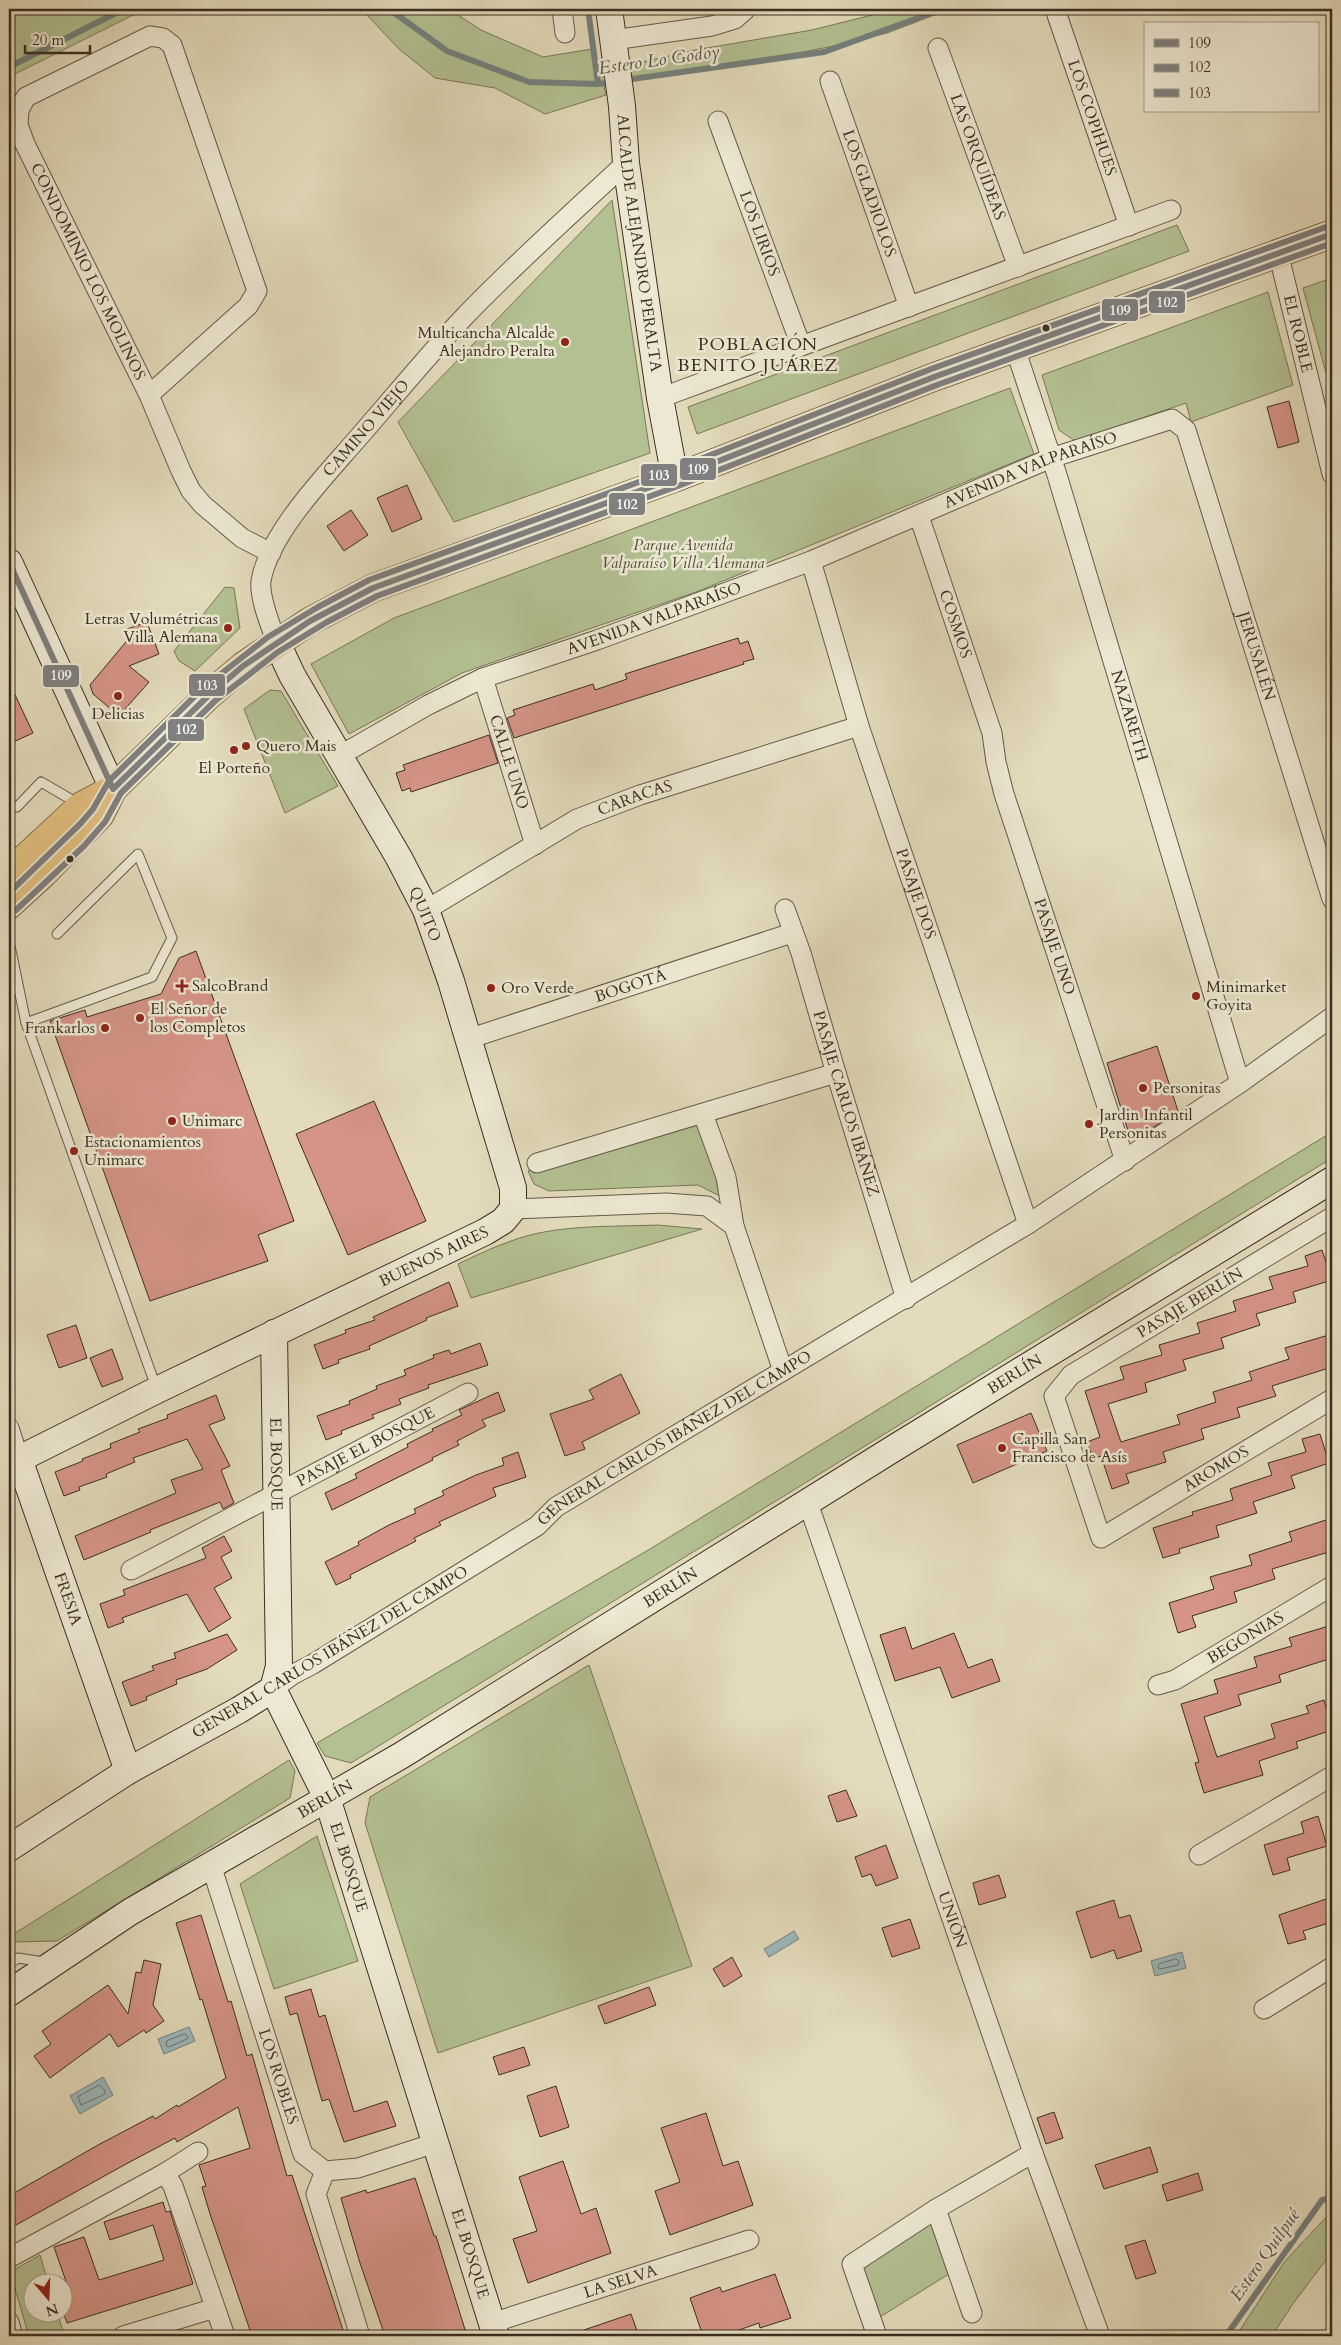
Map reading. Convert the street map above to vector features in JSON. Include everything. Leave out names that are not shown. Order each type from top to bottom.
[{"type":"main road","name":"ALCALDE ALEJANDRO PERALTA","points":[[609,9],[622,106],[626,163],[660,398],[675,478]]},
{"type":"main road","points":[[9,873],[81,806],[113,789],[219,686],[243,666],[310,621],[373,588],[675,478],[759,444],[1015,348],[1332,234]]},
{"type":"main road","points":[[9,562],[16,599],[113,789]]},
{"type":"main road","name":"QUITO","points":[[277,643],[292,675],[400,858],[426,910],[451,981],[513,1188],[513,1209]]},
{"type":"main road","points":[[9,905],[44,873],[100,815],[113,789]]},
{"type":"main road","name":"BERLÍN","points":[[9,1994],[130,1912],[402,1755],[808,1503],[896,1446],[1332,1180]]},
{"type":"main road","name":"BUENOS AIRES","points":[[14,1461],[485,1232],[503,1221],[513,1209]]},
{"type":"main road","name":"EL BOSQUE","points":[[274,1333],[279,1666],[274,1689],[327,1798],[494,2330]]},
{"type":"main road","name":"FRESIA","points":[[14,1461],[128,1771]]},
{"type":"main road","name":"GENERAL CARLOS IBÁÑEZ DEL CAMPO","points":[[9,1848],[128,1771],[231,1715],[274,1689]]},
{"type":"street","points":[[562,9],[565,33]]},
{"type":"street","points":[[615,49],[712,26],[735,18],[746,9]]},
{"type":"street","name":"LOS COPIHUES","points":[[1054,9],[1129,226]]},
{"type":"street","name":"CONDOMINIO LOS MOLINOS","points":[[149,395],[248,306],[258,291],[172,45],[163,38],[150,36],[26,97],[19,110],[18,125],[69,236],[149,395],[191,490],[203,505],[242,538],[270,553]]},
{"type":"street","name":"LAS ORQUÍDEAS","points":[[938,48],[1018,268]]},
{"type":"street","name":"LOS GLADIOLOS","points":[[830,81],[908,307]]},
{"type":"street","name":"LOS LIRIOS","points":[[718,121],[801,346]]},
{"type":"street","name":"CAMINO VIEJO","points":[[277,643],[267,615],[261,582],[270,553],[286,526],[333,467],[464,317],[536,246],[626,163]]},
{"type":"street","points":[[660,398],[1018,268],[1171,210]]},
{"type":"street","name":"EL ROBLE","points":[[1278,252],[1332,474]]},
{"type":"street","name":"NAZARETH","points":[[1015,348],[1051,458],[1240,1083]]},
{"type":"street","name":"AVENIDA VALPARAÍSO","points":[[339,756],[428,704],[483,678],[597,640],[811,561],[1051,458],[1172,419]]},
{"type":"street","name":"JERUSALÉN","points":[[1172,419],[1186,430],[1332,899]]},
{"type":"street","name":"COSMOS","points":[[919,516],[992,733]]},
{"type":"street","name":"PASAJE DOS","points":[[811,561],[859,726],[1028,1224]]},
{"type":"street","name":"CALLE UNO","points":[[483,678],[535,845]]},
{"type":"street","name":"CARACAS","points":[[426,910],[577,819],[640,795],[859,726]]},
{"type":"street","name":"PASAJE UNO","points":[[992,733],[996,762],[1004,794],[1125,1161]]},
{"type":"street","name":"PASAJE CARLOS IBÁÑEZ","points":[[785,909],[801,953],[906,1298]]},
{"type":"street","name":"BOGOTÁ","points":[[468,1039],[792,932]]},
{"type":"street","name":"GENERAL CARLOS IBÁÑEZ DEL CAMPO","points":[[274,1689],[292,1675],[313,1664],[537,1526],[556,1507],[1028,1224],[1240,1083],[1332,1017]]},
{"type":"street","points":[[537,1163],[836,1072]]},
{"type":"street","points":[[703,1114],[726,1177],[734,1226],[783,1371]]},
{"type":"street","points":[[513,1209],[666,1203],[707,1206],[734,1226]]},
{"type":"street","name":"PASAJE BERLÍN","points":[[1101,1538],[1054,1396],[1071,1375],[1332,1217]]},
{"type":"street","name":"PASAJE EL BOSQUE","points":[[131,1570],[468,1393]]},
{"type":"street","name":"AROMOS","points":[[1101,1538],[1332,1399]]},
{"type":"street","name":"FRESIA","points":[[9,1428],[14,1461]]},
{"type":"street","name":"UNIÓN","points":[[808,1503],[1033,2153],[1100,2336]]},
{"type":"street","name":"BEGONIAS","points":[[1158,1685],[1175,1680],[1332,1586]]},
{"type":"street","points":[[1199,1855],[1332,1776]]},
{"type":"street","name":"LOS ROBLES","points":[[212,1864],[304,2154],[325,2171]]},
{"type":"street","points":[[1264,2009],[1332,1967]]},
{"type":"street","points":[[360,2336],[316,2194],[325,2171],[358,2168],[434,2142]]},
{"type":"street","points":[[9,2258],[166,2173],[198,2152]]},
{"type":"street","points":[[877,2336],[852,2264],[936,2209],[1033,2153]]},
{"type":"street","points":[[166,2173],[173,2186],[225,2336]]},
{"type":"street","points":[[936,2209],[972,2313]]},
{"type":"street","name":"LA SELVA","points":[[494,2330],[748,2240]]},
{"type":"street","points":[[123,2336],[215,2308]]},
{"type":"street","points":[[9,2322],[13,2336]]},
{"type":"lane","points":[[17,808],[41,782],[81,806]]},
{"type":"lane","points":[[26,1023],[152,977],[172,938],[138,854],[57,934]]},
{"type":"lane","points":[[9,941],[26,1023],[157,1390]]},
{"type":"lane","points":[[9,1964],[18,1958],[54,1964]]},
{"type":"green space","points":[[9,9],[145,9],[9,77]]},
{"type":"green space","points":[[352,9],[449,9],[481,30],[543,57],[592,49],[599,72],[695,50],[812,30],[896,9],[950,9],[887,33],[844,44],[687,69],[604,87],[606,95],[545,114],[495,88],[435,78],[399,49],[365,13]]},
{"type":"green space","points":[[612,200],[650,453],[454,522],[398,422]]},
{"type":"green space","points":[[1177,225],[1189,251],[697,434],[688,407]]},
{"type":"green space","points":[[1332,278],[1332,371],[1326,373],[1303,288]]},
{"type":"green space","points":[[1268,292],[1293,385],[1191,422],[1186,403],[1075,441],[1059,430],[1042,375]]},
{"type":"green space","name":"Parque Avenida Valparaíso Villa Alemana","points":[[1010,388],[1034,454],[696,592],[462,673],[349,734],[311,664],[394,618]]},
{"type":"green space","points":[[225,587],[234,588],[240,628],[195,671],[179,661],[174,651]]},
{"type":"green space","points":[[270,690],[281,691],[338,786],[285,813],[244,709]]},
{"type":"green space","points":[[694,1121],[701,1126],[721,1184],[720,1196],[698,1185],[549,1191],[534,1184],[528,1171]]},
{"type":"green space","points":[[1332,1132],[1332,1158],[351,1763],[325,1756],[317,1743],[650,1549]]},
{"type":"green space","points":[[658,1225],[702,1229],[471,1298],[458,1264],[504,1243],[546,1232],[583,1227]]},
{"type":"green space","points":[[589,1665],[692,1966],[438,2053],[365,1823],[370,1797]]},
{"type":"green space","points":[[289,1760],[295,1771],[290,1798],[57,1941],[12,1942],[9,1944],[9,1937]]},
{"type":"green space","points":[[317,1836],[358,1961],[274,1989],[240,1884]]},
{"type":"green space","points":[[1332,2211],[1332,2252],[1292,2305],[1272,2336],[1236,2336],[1285,2261]]},
{"type":"green space","points":[[933,2218],[952,2272],[880,2317],[862,2263]]},
{"type":"green space","points":[[40,2255],[45,2272],[22,2272],[22,2312],[10,2272]]},
{"type":"green space","points":[[25,2322],[60,2322],[63,2331],[47,2336],[29,2336]]},
{"type":"water","points":[[794,1931],[799,1939],[769,1957],[764,1949]]},
{"type":"water","points":[[1182,1952],[1186,1968],[1155,1976],[1151,1961]]},
{"type":"water","points":[[189,2027],[195,2041],[164,2054],[158,2039]]},
{"type":"water","points":[[103,2077],[113,2095],[80,2114],[70,2096]]},
{"type":"building","points":[[1289,401],[1299,442],[1278,448],[1267,407]]},
{"type":"building","points":[[407,485],[422,519],[392,532],[377,498]]},
{"type":"building","points":[[351,510],[368,535],[344,551],[327,526]]},
{"type":"building","points":[[147,622],[159,654],[129,666],[149,682],[119,716],[93,694],[90,685],[130,637],[127,629]]},
{"type":"building","points":[[738,638],[740,644],[748,641],[754,659],[743,662],[744,664],[514,738],[507,718],[515,715],[513,710],[593,684],[595,690],[627,679],[625,674]]},
{"type":"building","points":[[9,682],[33,733],[9,744]]},
{"type":"building","points":[[489,735],[498,763],[411,792],[410,788],[402,791],[396,773],[405,770],[403,765]]},
{"type":"building","name":"Unimarc","points":[[196,951],[294,1221],[258,1235],[268,1261],[150,1301],[50,1021],[85,1010],[87,1017],[161,994],[179,958]]},
{"type":"building","name":"Personitas","points":[[1157,1046],[1178,1111],[1140,1136],[1129,1134],[1107,1063]]},
{"type":"building","points":[[374,1101],[426,1221],[348,1255],[296,1134]]},
{"type":"building","points":[[1322,1250],[1332,1280],[1293,1292],[1296,1302],[1256,1314],[1260,1325],[1221,1338],[1224,1348],[1183,1360],[1186,1370],[1145,1383],[1147,1392],[1108,1404],[1121,1442],[1180,1424],[1177,1415],[1216,1402],[1213,1392],[1252,1380],[1249,1372],[1289,1359],[1285,1348],[1332,1334],[1332,1367],[1272,1386],[1276,1396],[1237,1408],[1240,1417],[1201,1429],[1204,1439],[1163,1452],[1166,1462],[1126,1474],[1129,1483],[1112,1489],[1101,1456],[1093,1459],[1087,1442],[1100,1437],[1085,1391],[1124,1379],[1120,1367],[1162,1355],[1159,1345],[1200,1333],[1197,1323],[1236,1311],[1233,1301],[1273,1289],[1269,1277],[1308,1266],[1305,1256]]},
{"type":"building","points":[[449,1282],[458,1306],[426,1318],[427,1320],[369,1346],[370,1349],[338,1360],[339,1363],[323,1369],[314,1345],[346,1333],[345,1330],[375,1320],[373,1317]]},
{"type":"building","points":[[76,1325],[87,1358],[59,1368],[47,1335]]},
{"type":"building","points":[[480,1343],[488,1365],[428,1385],[429,1388],[399,1399],[401,1404],[372,1415],[374,1418],[341,1431],[342,1434],[326,1440],[317,1416],[350,1404],[349,1401],[377,1389],[376,1386],[406,1375],[404,1370],[434,1358],[433,1355],[449,1350],[451,1354]]},
{"type":"building","points":[[112,1349],[123,1379],[102,1387],[90,1358]]},
{"type":"building","points":[[621,1374],[640,1413],[582,1442],[585,1449],[565,1456],[550,1414],[594,1399],[589,1390]]},
{"type":"building","points":[[498,1392],[505,1411],[482,1420],[486,1426],[457,1441],[459,1445],[432,1458],[433,1460],[332,1510],[325,1493],[357,1478],[355,1474],[408,1447],[407,1444],[433,1431],[432,1429],[462,1415],[459,1410]]},
{"type":"building","points":[[216,1395],[225,1419],[209,1425],[230,1466],[221,1470],[234,1503],[223,1509],[220,1502],[150,1530],[151,1532],[84,1560],[75,1536],[176,1493],[171,1480],[203,1469],[187,1439],[133,1458],[135,1462],[106,1474],[107,1477],[79,1487],[80,1490],[64,1496],[55,1472],[111,1448],[110,1444],[140,1432],[138,1429],[168,1418],[167,1415]]},
{"type":"building","name":"Capilla San Francisco de Asís","points":[[1031,1413],[1047,1451],[973,1483],[957,1445]]},
{"type":"building","points":[[1320,1434],[1329,1463],[1291,1476],[1295,1488],[1253,1502],[1257,1513],[1216,1526],[1219,1537],[1179,1549],[1180,1553],[1163,1558],[1153,1528],[1193,1515],[1192,1512],[1233,1500],[1230,1489],[1272,1475],[1268,1463],[1306,1452],[1302,1439]]},
{"type":"building","points":[[518,1452],[526,1477],[493,1488],[496,1496],[439,1522],[441,1525],[414,1538],[416,1541],[350,1575],[351,1578],[336,1585],[325,1562],[359,1545],[358,1542],[389,1525],[416,1513],[414,1509],[444,1495],[442,1491],[476,1475],[504,1465],[502,1458]]},
{"type":"building","points":[[1332,1518],[1332,1551],[1272,1569],[1275,1579],[1234,1592],[1237,1602],[1192,1616],[1196,1627],[1178,1633],[1169,1603],[1214,1589],[1210,1577],[1252,1565],[1249,1555],[1292,1541],[1289,1532]]},
{"type":"building","points":[[224,1536],[232,1551],[221,1557],[232,1578],[214,1588],[231,1618],[209,1632],[187,1594],[122,1618],[124,1622],[108,1628],[100,1604],[125,1595],[123,1590],[206,1558],[202,1548]]},
{"type":"building","points":[[1332,1625],[1332,1658],[1279,1675],[1281,1682],[1238,1695],[1241,1705],[1204,1717],[1217,1757],[1275,1738],[1271,1724],[1309,1713],[1306,1706],[1324,1700],[1332,1730],[1296,1742],[1298,1748],[1259,1761],[1263,1775],[1204,1793],[1195,1763],[1199,1762],[1181,1704],[1218,1693],[1214,1680],[1257,1667],[1254,1657],[1292,1646],[1289,1638]]},
{"type":"building","points":[[905,1627],[912,1649],[954,1633],[968,1668],[992,1659],[1000,1681],[952,1698],[940,1667],[895,1681],[880,1635]]},
{"type":"building","points":[[227,1634],[237,1650],[207,1669],[176,1680],[177,1684],[146,1697],[147,1700],[131,1706],[122,1682],[154,1670],[152,1666],[176,1658],[174,1653]]},
{"type":"building","points":[[846,1790],[857,1816],[837,1822],[828,1796]]},
{"type":"building","points":[[1318,1816],[1327,1846],[1287,1858],[1290,1870],[1273,1875],[1264,1845],[1304,1833],[1301,1822]]},
{"type":"building","points":[[886,1845],[898,1878],[876,1886],[871,1874],[862,1877],[855,1857]]},
{"type":"building","points":[[999,1875],[1006,1897],[979,1905],[973,1883]]},
{"type":"building","points":[[1332,1897],[1332,1922],[1303,1931],[1306,1939],[1288,1944],[1279,1915]]},
{"type":"building","points":[[1114,1900],[1119,1918],[1130,1915],[1142,1951],[1117,1959],[1114,1950],[1091,1958],[1076,1912]]},
{"type":"building","points":[[201,1915],[228,2002],[231,2001],[247,2056],[252,2054],[287,2176],[292,2175],[345,2336],[252,2336],[210,2214],[202,2187],[206,2186],[199,2165],[250,2148],[238,2107],[177,2142],[175,2138],[16,2225],[9,2212],[9,2196],[153,2116],[155,2119],[177,2105],[178,2107],[226,2078],[176,1923]]},
{"type":"building","points":[[910,1919],[920,1948],[892,1957],[882,1928]]},
{"type":"building","points":[[732,1957],[742,1976],[724,1987],[713,1969]]},
{"type":"building","points":[[144,1960],[161,1964],[153,2005],[164,2021],[146,2033],[144,2030],[118,2047],[110,2034],[50,2078],[34,2056],[51,2044],[42,2031],[108,1985],[128,2014],[136,1972],[141,1973]]},
{"type":"building","points":[[649,1987],[656,2005],[605,2024],[598,2006]]},
{"type":"building","points":[[311,1989],[319,2017],[325,2015],[354,2112],[387,2101],[396,2126],[344,2142],[329,2099],[322,2101],[297,2013],[290,2015],[285,1997]]},
{"type":"building","points":[[524,2047],[530,2065],[499,2075],[493,2057]]},
{"type":"building","points":[[556,2086],[569,2127],[540,2137],[527,2096]]},
{"type":"building","points":[[1054,2112],[1063,2138],[1046,2144],[1037,2118]]},
{"type":"building","points":[[706,2113],[723,2166],[738,2161],[753,2205],[670,2235],[655,2191],[680,2182],[661,2128]]},
{"type":"building","points":[[1150,2147],[1158,2172],[1104,2189],[1095,2165]]},
{"type":"building","points":[[563,2161],[581,2214],[596,2208],[611,2253],[528,2283],[513,2239],[537,2231],[519,2177]]},
{"type":"building","points":[[1198,2173],[1203,2190],[1167,2201],[1162,2185]]},
{"type":"building","points":[[415,2178],[434,2236],[436,2236],[467,2336],[385,2336],[359,2260],[341,2198],[366,2190],[367,2193]]},
{"type":"building","points":[[163,2202],[166,2212],[170,2211],[193,2284],[72,2321],[72,2272],[63,2272],[54,2247],[84,2237],[99,2280],[164,2260],[153,2225],[110,2240],[104,2222]]},
{"type":"building","points":[[1145,2240],[1156,2273],[1136,2279],[1125,2246]]},
{"type":"building","points":[[775,2274],[791,2318],[760,2328],[759,2323],[722,2336],[703,2336],[690,2298],[720,2287],[722,2292]]},
{"type":"building","points":[[631,2314],[639,2336],[576,2336],[575,2333]]},
{"type":"waterway","points":[[9,67],[124,9]]},
{"type":"waterway","name":"Estero Lo Godoy","points":[[389,9],[447,51],[529,82],[598,84],[613,82]]},
{"type":"waterway","points":[[588,9],[598,84]]},
{"type":"waterway","name":"Estero Lo Godoy","points":[[625,80],[824,52],[943,9]]},
{"type":"waterway","name":"Estero Quilpué","points":[[1226,2336],[1322,2200],[1332,2198]]},
{"type":"transit line","name":"103","points":[[9,893],[81,823],[93,809],[109,781],[203,688],[268,637],[318,607],[369,580],[672,470],[931,369],[1329,226]]},
{"type":"transit line","name":"109","points":[[113,789],[208,696],[243,666],[310,621],[373,588],[675,478],[934,377],[1332,234]]},
{"type":"transit line","name":"102","points":[[15,911],[84,846],[105,822],[121,793],[215,701],[278,652],[327,622],[377,596],[678,486],[937,385],[1332,243]]},
{"type":"transit line","name":"109","points":[[9,562],[113,789]]},
{"type":"place","name":"Multicancha Alcalde Alejandro Peralta","points":[[565,342]]},
{"type":"place","name":"Letras Volumétricas Villa Alemana","points":[[228,628]]},
{"type":"place","name":"Delicias","points":[[118,696]]},
{"type":"place","name":"Quero Mais","points":[[246,746]]},
{"type":"place","name":"El Porteño","points":[[234,750]]},
{"type":"place","name":"SalcoBrand","points":[[182,986]]},
{"type":"place","name":"Oro Verde","points":[[491,988]]},
{"type":"place","name":"Minimarket Goyita","points":[[1196,996]]},
{"type":"place","name":"El Señor de los Completos","points":[[140,1018]]},
{"type":"place","name":"Frankarlos","points":[[105,1028]]},
{"type":"place","name":"Personitas","points":[[1143,1088]]},
{"type":"place","name":"Unimarc","points":[[172,1121]]},
{"type":"place","name":"Jardin Infantil Personitas","points":[[1089,1124]]},
{"type":"place","name":"Estacionamientos Unimarc","points":[[74,1151]]},
{"type":"place","name":"Capilla San Francisco de Asís","points":[[1002,1448]]},
{"type":"district","name":"POBLACIÓN BENITO JUÁREZ","points":[[758,354]]}]
